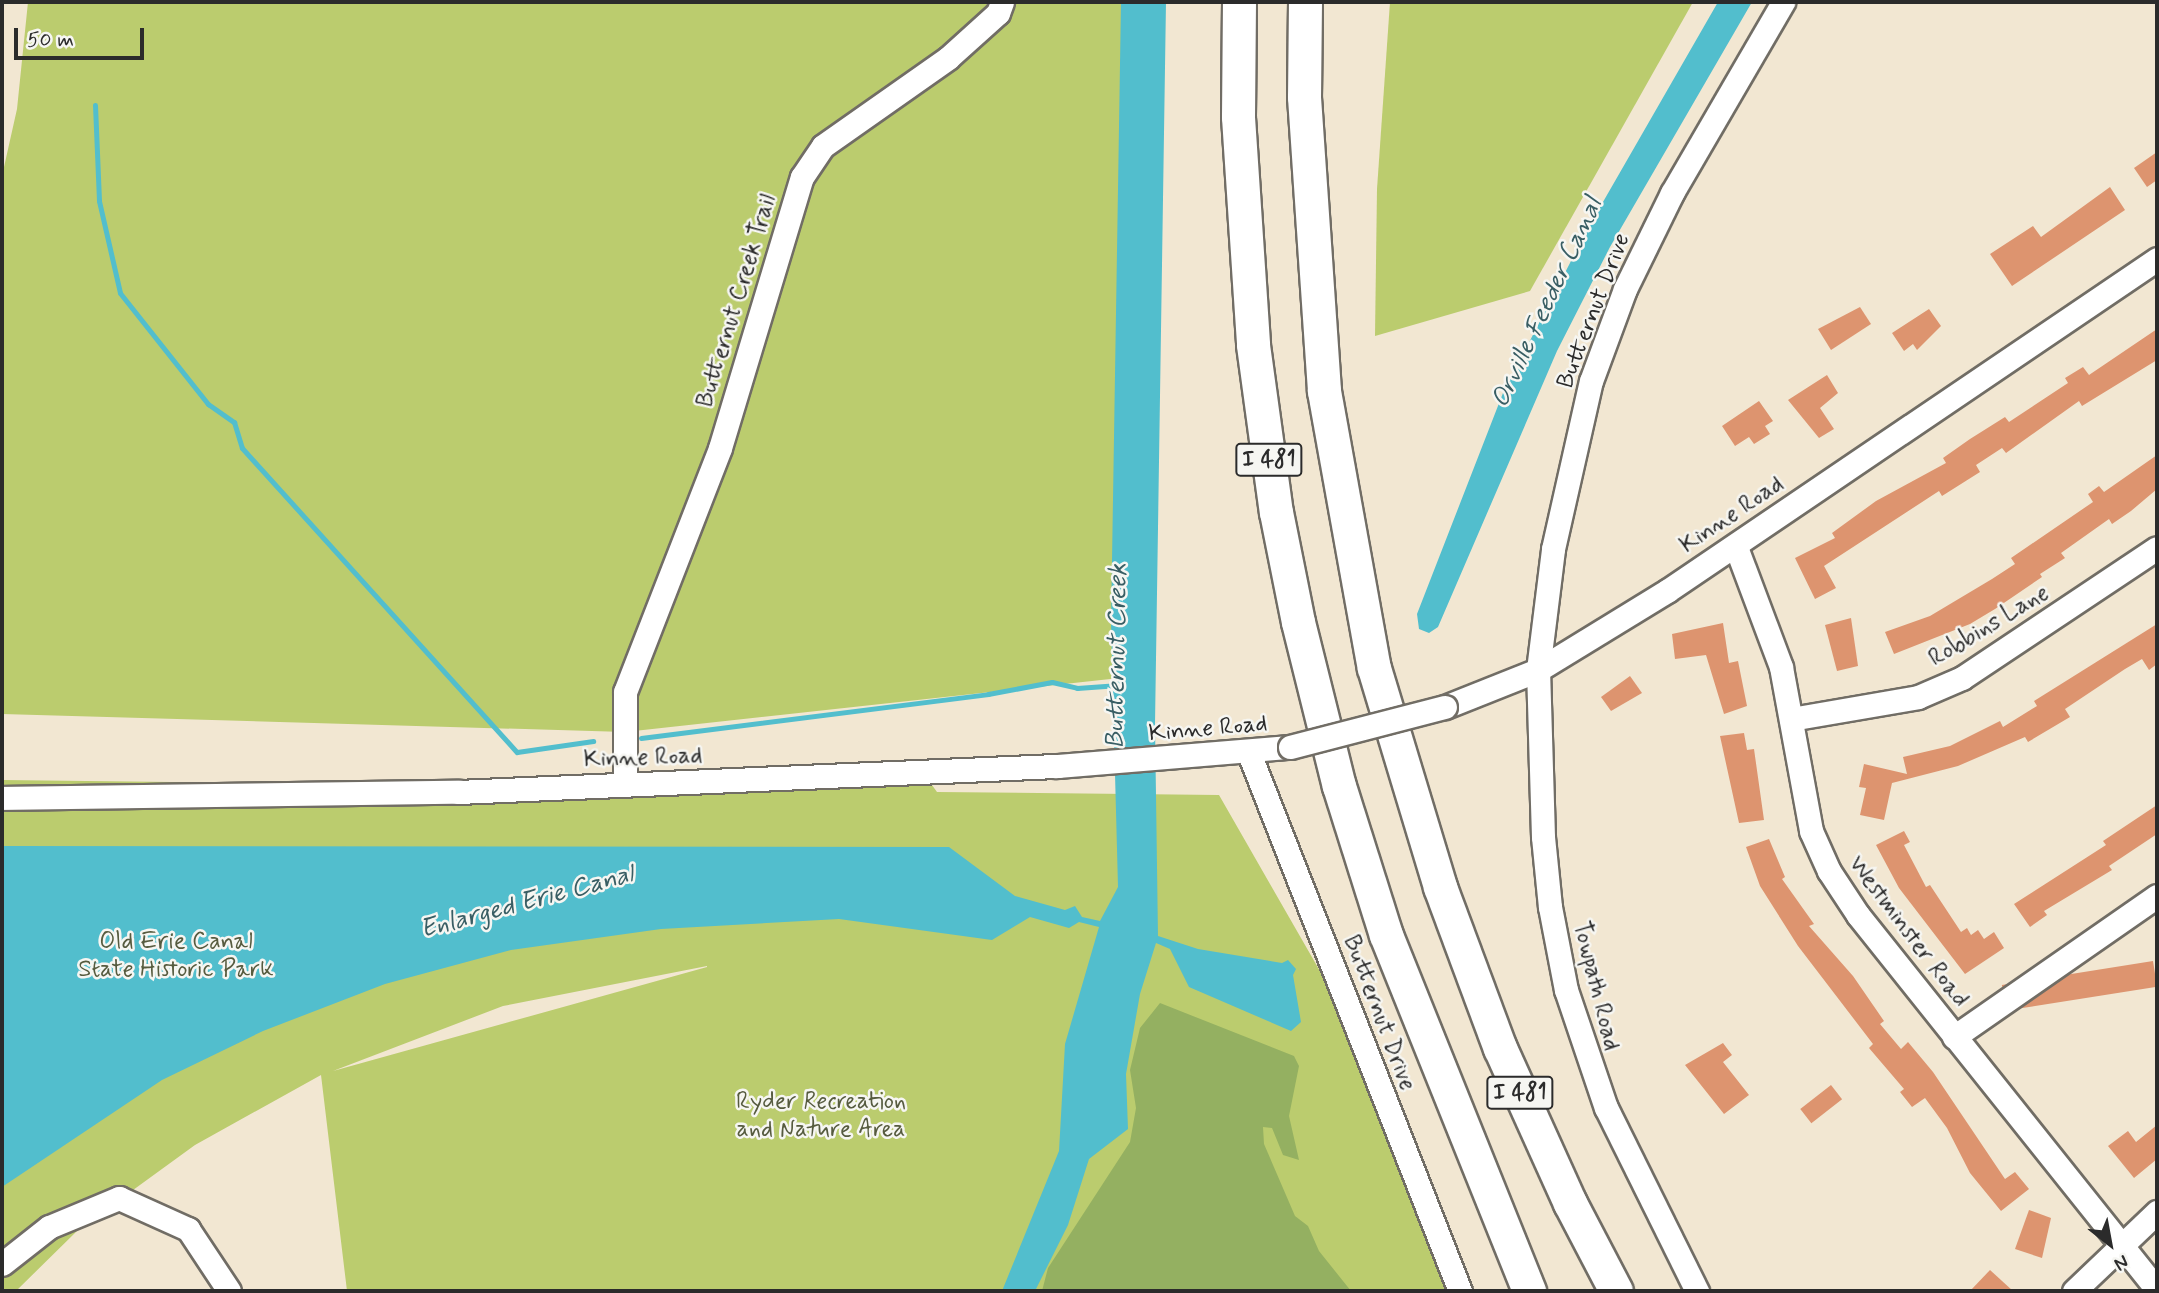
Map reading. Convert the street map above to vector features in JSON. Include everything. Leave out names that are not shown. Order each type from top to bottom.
[{"type":"highway","name":"I 481","points":[[1239,2],[1238,117],[1253,345],[1276,512],[1298,622],[1339,786],[1386,935],[1529,1291]]},
{"type":"highway","name":"I 481","points":[[1305,2],[1305,124],[1324,391],[1374,668],[1440,887],[1500,1048],[1570,1203],[1616,1291]]},
{"type":"street","name":"Butternut Creek Trail","points":[[625,784],[625,692],[720,448],[811,159],[823,146],[948,58],[998,13],[1002,2]]},
{"type":"street","name":"Butternut Drive","points":[[1538,670],[1553,549],[1596,368],[1625,289],[1672,193],[1783,2]]},
{"type":"street","name":"Kinne Road","points":[[2,798],[445,793],[1057,766],[1220,756],[1290,747],[1445,707],[1538,670],[1736,547],[2157,259]]},
{"type":"street","name":"Westminster Road","points":[[1736,547],[1762,608],[1791,719],[1811,831],[1829,871],[1954,1037],[2157,1289]]},
{"type":"street","name":"Robbins Lane","points":[[1791,719],[1918,697],[1962,678],[2157,548]]},
{"type":"street","name":"Towpath Road","points":[[1538,670],[1543,837],[1550,907],[1566,990],[1606,1108],[1697,1291]]},
{"type":"street","name":"Butternut Drive","points":[[1250,753],[1460,1291]]},
{"type":"street","points":[[1954,1037],[2157,896]]},
{"type":"street","points":[[2,1264],[49,1227],[119,1198],[188,1229],[229,1291]]},
{"type":"street","points":[[2074,1291],[2157,1212]]},
{"type":"green space","points":[[28,2],[1149,2],[1138,676],[625,732],[2,714],[2,176],[17,109]]},
{"type":"green space","points":[[1390,2],[1693,2],[1530,291],[1375,336],[1377,189]]},
{"type":"green space","points":[[2,780],[832,790],[929,781],[937,792],[1219,795],[1371,1060],[1460,1291],[347,1291],[321,1075],[195,1145],[78,1230],[16,1291],[2,1291]],"holes":[[[707,967],[333,1071],[503,1006]]]},
{"type":"green space","points":[[1160,1003],[1294,1056],[1299,1066],[1289,1116],[1299,1160],[1283,1155],[1272,1128],[1263,1127],[1264,1144],[1295,1216],[1308,1226],[1319,1251],[1351,1291],[1042,1291],[1048,1268],[1130,1142],[1136,1108],[1130,1070],[1140,1028]]},
{"type":"water","points":[[1121,2],[1166,2],[1155,725],[1158,936],[1198,949],[1282,963],[1288,960],[1296,969],[1293,975],[1301,1022],[1291,1031],[1189,987],[1170,949],[1156,943],[1140,994],[1126,1074],[1128,1129],[1089,1159],[1068,1225],[1035,1291],[1002,1291],[1059,1151],[1065,1044],[1099,927],[1079,922],[1069,928],[1030,917],[992,940],[839,919],[661,929],[511,950],[385,984],[263,1031],[162,1080],[2,1187],[2,846],[949,847],[1015,896],[1065,910],[1075,906],[1082,917],[1100,921],[1118,887],[1111,623]]},
{"type":"water","points":[[1718,2],[1752,2],[1610,247],[1557,351],[1438,627],[1429,633],[1419,629],[1417,614],[1503,393],[1588,228]]},
{"type":"building","points":[[2157,152],[2157,180],[2147,187],[2134,168]]},
{"type":"building","points":[[2110,187],[2125,210],[2012,286],[1990,254],[2033,226],[2041,237]]},
{"type":"building","points":[[1860,307],[1871,324],[1831,350],[1818,329]]},
{"type":"building","points":[[1929,309],[1941,326],[1917,350],[1913,344],[1904,351],[1892,333]]},
{"type":"building","points":[[2157,329],[2157,360],[2082,406],[2079,401],[2006,453],[2002,448],[1976,465],[1980,472],[1942,496],[1939,491],[1824,566],[1836,588],[1815,599],[1795,558],[1835,538],[1832,533],[1876,501],[1946,463],[1943,458],[1970,439],[2005,417],[2009,422],[2068,383],[2065,378],[2083,367],[2089,375]]},
{"type":"building","points":[[1827,375],[1838,393],[1820,408],[1834,429],[1819,438],[1788,400]]},
{"type":"building","points":[[1759,401],[1773,421],[1765,426],[1770,434],[1754,444],[1749,437],[1735,446],[1722,426]]},
{"type":"building","points":[[2157,455],[2157,489],[2131,511],[2112,524],[2109,519],[2061,553],[2065,558],[1995,609],[1970,624],[1894,654],[1885,632],[1930,616],[1992,579],[2015,564],[2011,558],[2093,502],[2088,494],[2099,486],[2104,492]]},
{"type":"building","points":[[1851,618],[1858,666],[1837,671],[1825,625]]},
{"type":"building","points":[[1723,623],[1729,663],[1738,661],[1747,706],[1724,714],[1706,655],[1675,659],[1672,634]]},
{"type":"building","points":[[2157,624],[2157,664],[2149,670],[2142,659],[2125,669],[2065,709],[2070,717],[2028,742],[2025,737],[1958,766],[1892,783],[1884,820],[1860,815],[1866,788],[1859,787],[1864,764],[1907,774],[1903,757],[1950,746],[2000,721],[2003,727],[2037,706],[2034,701]]},
{"type":"building","points":[[1630,676],[1642,693],[1611,711],[1601,697]]},
{"type":"building","points":[[1744,733],[1747,750],[1754,749],[1764,820],[1739,823],[1720,736]]},
{"type":"building","points":[[2157,805],[2157,834],[2109,866],[2112,870],[2044,911],[2047,915],[2030,927],[2014,904],[2106,845],[2103,841]]},
{"type":"building","points":[[1904,831],[1910,842],[1904,845],[1926,887],[1930,885],[1961,932],[1967,928],[1971,935],[1978,930],[1984,939],[1994,932],[2004,948],[1965,974],[1899,888],[1876,845]]},
{"type":"building","points":[[1769,839],[1785,877],[1782,879],[1814,924],[1809,926],[1853,976],[1884,1021],[1880,1024],[1901,1049],[1908,1042],[1933,1072],[2005,1179],[2015,1172],[2029,1189],[2001,1211],[1970,1173],[1947,1128],[1925,1098],[1912,1107],[1900,1092],[1904,1089],[1869,1048],[1873,1044],[1798,946],[1760,886],[1746,847]]},
{"type":"building","points":[[2153,961],[2157,987],[2006,1011],[2002,985]]},
{"type":"building","points":[[1723,1043],[1732,1055],[1723,1062],[1749,1095],[1724,1114],[1685,1065]]},
{"type":"building","points":[[1831,1085],[1842,1099],[1811,1123],[1800,1109]]},
{"type":"building","points":[[2157,1125],[2157,1159],[2134,1178],[2108,1146],[2128,1131],[2136,1142]]},
{"type":"building","points":[[2029,1210],[2051,1218],[2042,1258],[2015,1249]]},
{"type":"building","points":[[1990,1270],[2013,1291],[1970,1291]]},
{"type":"waterway","points":[[95,105],[99,201],[120,293],[208,404],[234,422],[242,448],[517,752],[593,741]]},
{"type":"waterway","name":"Butternut Creek","points":[[641,738],[988,694],[1052,682],[1077,688],[1119,685]]},
{"type":"water label","name":"Orville Feeder Canal","points":[[1548,303]]},
{"type":"water label","name":"Enlarged Erie Canal","points":[[527,903]]},
{"type":"park label","name":"Old Erie Canal State Historic Park","points":[[176,956]]},
{"type":"park label","name":"Ryder Recreation and Nature Area","points":[[821,1116]]}]
